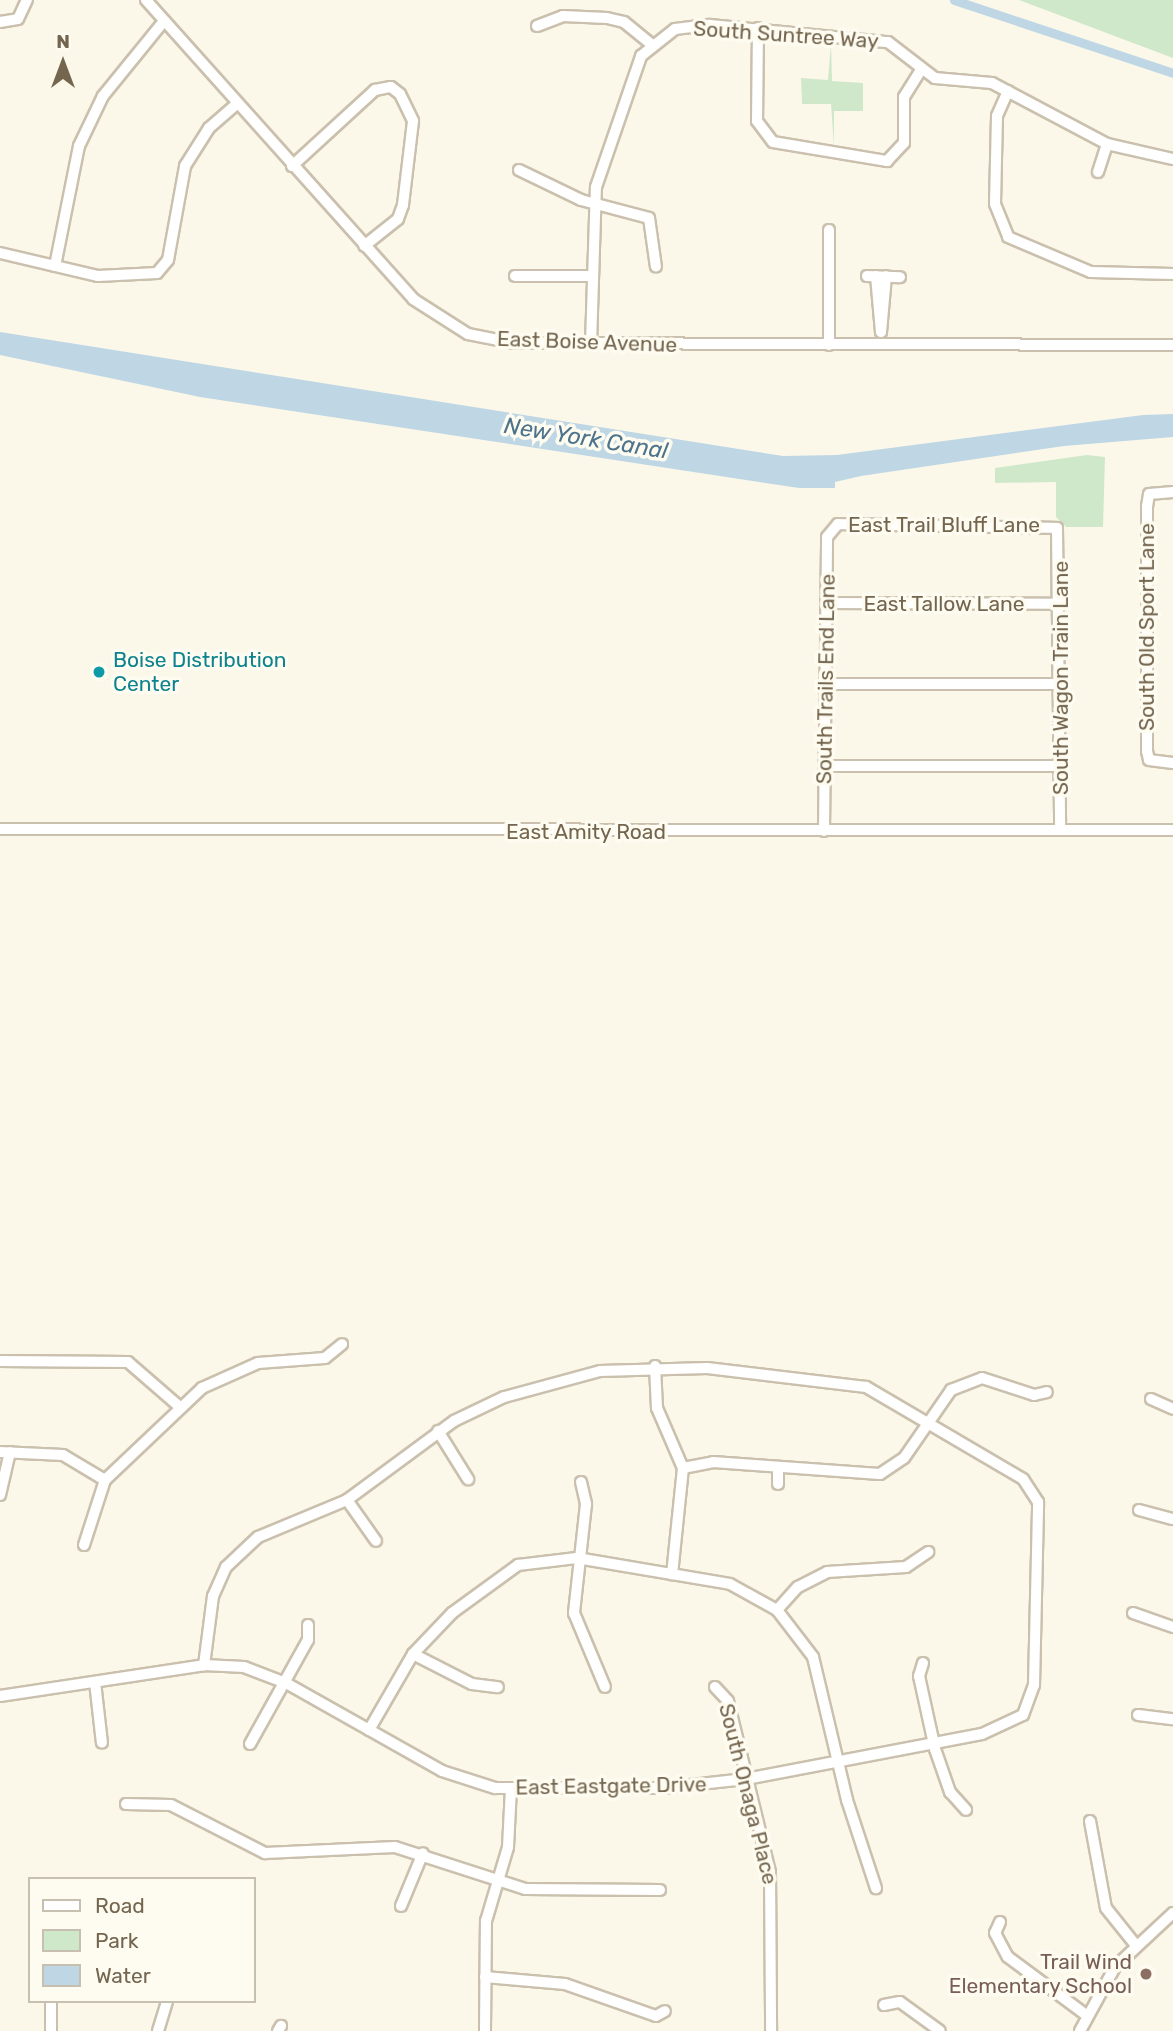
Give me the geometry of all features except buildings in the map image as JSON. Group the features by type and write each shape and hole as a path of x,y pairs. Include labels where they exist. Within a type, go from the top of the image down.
{"street":[{"path":"0,22 18,19 27,0"},
{"name":"East Boise Avenue","path":"146,0 413,299 468,334 514,343 1173,345"},
{"path":"537,26 563,16 607,18 624,22 651,44 623,100 592,203 591,344"},
{"path":"55,265 79,146 103,96 164,20"},
{"name":"South Suntree Way","path":"651,44 687,26 758,28 888,42 921,70 1007,91 1107,144 1173,159"},
{"path":"758,28 762,134 773,142 880,163 895,156 904,143 906,89 921,70"},
{"path":"292,166 375,90 391,87 413,121 406,190 398,219 364,246"},
{"path":"1007,91 997,116 996,204 1009,237 1091,272 1173,274"},
{"path":"0,253 111,277 157,273 168,260 185,166 209,128 237,104"},
{"path":"1098,172 1107,144"},
{"path":"519,170 592,203 649,218 656,267"},
{"path":"829,230 829,345"},
{"path":"515,276 592,276"},
{"path":"881,345 876,276 900,276"},
{"name":"South Old Sport Lane","path":"1173,492 1149,494 1149,760 1173,763"},
{"name":"East Trail Bluff Lane","path":"831,529 1057,528"},
{"name":"South Wagon Train Lane","path":"1057,528 1062,604 1060,830"},
{"name":"South Trails End Lane","path":"824,831 827,603 831,529"},
{"name":"East Tallow Lane","path":"827,603 1062,604"},
{"path":"826,684 1061,684"},
{"path":"825,766 1060,766"},
{"name":"East Amity Road","path":"0,829 1173,830"},
{"path":"84,1545 105,1479 180,1407 238,1368 325,1358 342,1344"},
{"path":"0,1361 128,1362 144,1370 180,1407"},
{"path":"655,1366 662,1423 683,1468 672,1574"},
{"path":"204,1665 214,1596 226,1567 258,1537 347,1500 438,1431 556,1380 655,1366 843,1381 888,1398 927,1422"},
{"path":"683,1468 713,1462 880,1474 904,1458 951,1390 973,1379 991,1379 1034,1395 1047,1392"},
{"path":"1152,1399 1173,1409"},
{"name":"East Eastgate Drive","path":"0,1696 204,1665 244,1667 286,1683 442,1772 511,1788 663,1788 746,1779 1001,1728 1030,1703 1034,1493 1023,1479 927,1422"},
{"path":"438,1431 468,1479"},
{"path":"0,1495 5,1452 63,1455 105,1479"},
{"path":"778,1467 778,1483"},
{"path":"581,1482 586,1504 577,1558 574,1613 605,1686"},
{"path":"347,1500 376,1541"},
{"path":"1139,1510 1173,1519"},
{"path":"778,1610 798,1587 827,1572 906,1567 928,1552"},
{"path":"369,1730 413,1654 452,1613 517,1565 577,1558 730,1584 778,1610 813,1657 838,1759 876,1888"},
{"path":"1133,1613 1173,1627"},
{"path":"250,1744 308,1640 308,1625"},
{"path":"413,1654 472,1684 498,1688"},
{"path":"923,1663 919,1676 933,1741 950,1793 966,1810"},
{"path":"95,1682 102,1742"},
{"name":"South Onaga Place","path":"715,1686 728,1700 773,1896 771,2031"},
{"path":"1138,1715 1173,1719"},
{"path":"485,2031 486,1921 511,1830 511,1788"},
{"path":"126,1804 171,1805 187,1818 265,1853 331,1846 423,1853 525,1889 660,1890"},
{"path":"1090,1821 1106,1908 1134,1943"},
{"path":"401,1906 423,1853"},
{"path":"1080,2031 1086,2015 1134,1943 1173,1913"},
{"path":"1000,1922 995,1933 1014,1964 1086,2015"},
{"path":"485,1977 565,1984 656,2016 665,2011"},
{"path":"884,2005 900,2002 940,2031"},
{"path":"51,2003 51,2031"},
{"path":"158,2031 166,2003"}],"green space":[{"path":"1019,0 1173,0 1173,58"},
{"path":"831,43 832,81 863,83 863,111 834,111 834,146 831,104 802,104 801,78 828,80"},
{"path":"1087,455 1105,457 1103,527 1066,527 1056,517 1056,482 995,483 995,468"}],"water":[{"name":"New York Canal","path":"0,332 783,456 837,455 1143,415 1173,414 1173,437 1064,446 861,476 835,482 835,488 799,488 200,397 0,355"}],"waterway":[{"path":"954,0 1173,73"}],"place":[{"name":"Boise Distribution Center","path":"99,672"},
{"name":"Trail Wind Elementary School","path":"1146,1974"}]}
